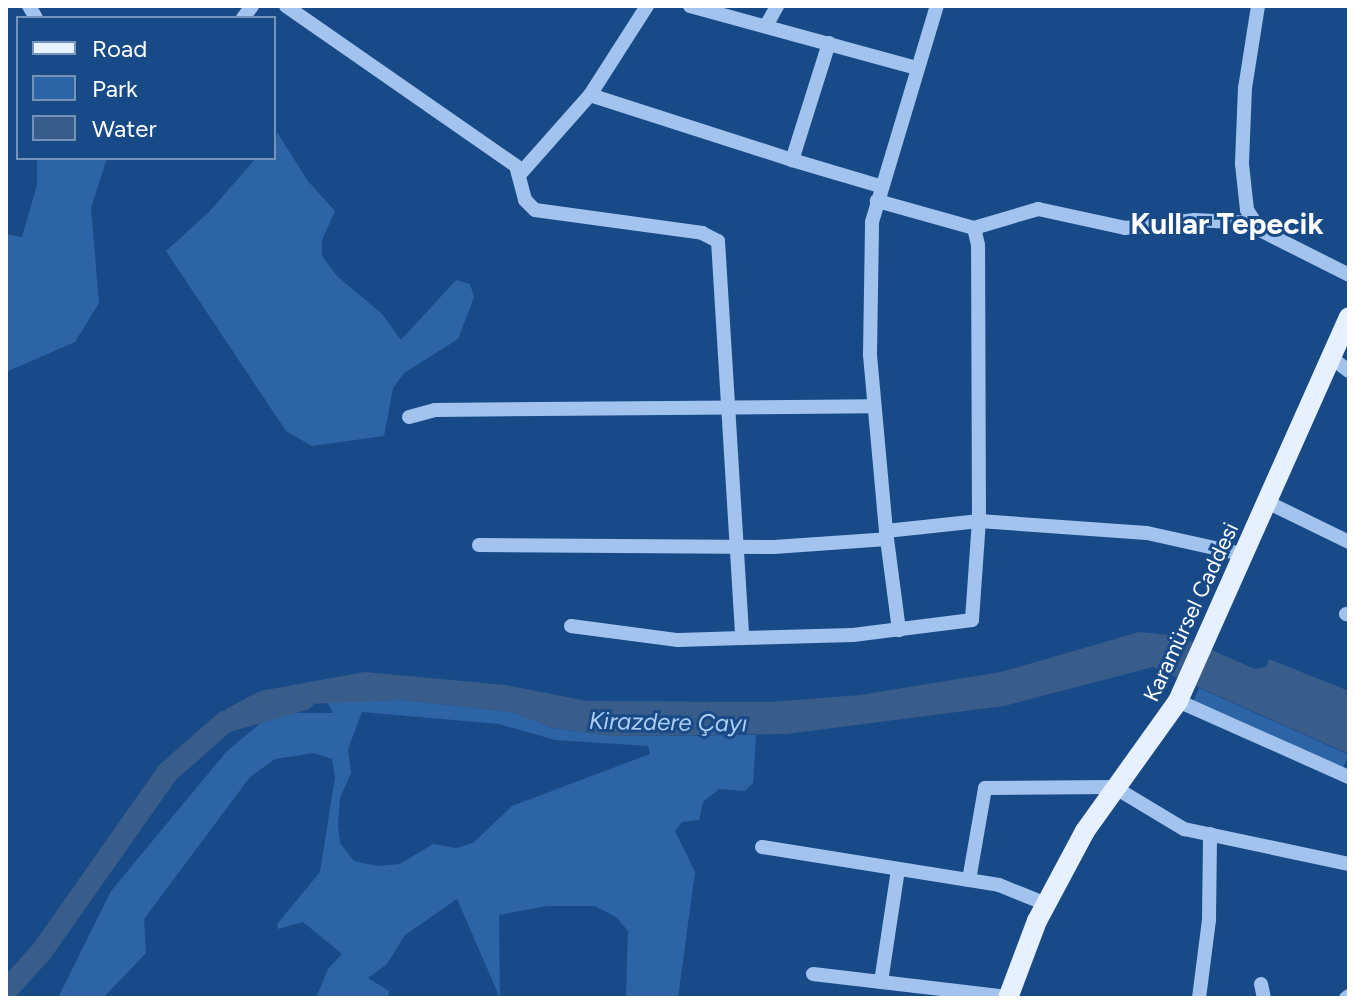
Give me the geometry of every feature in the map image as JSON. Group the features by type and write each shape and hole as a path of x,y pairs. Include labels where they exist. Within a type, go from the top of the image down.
{"main road":[{"name":"Karamürsel Caddesi","path":"1008,998 1046,904 1114,787 1178,701 1214,628 1329,356 1349,317"}],"street":[{"path":"286,6 512,163 520,174 525,200 535,210 715,238 742,638"},
{"path":"520,174 590,95 647,6"},
{"path":"690,6 916,68"},
{"path":"766,26 777,6"},
{"path":"899,630 886,535 869,313 878,194 937,6"},
{"path":"1252,223 1243,188 1243,129 1258,6"},
{"path":"792,160 829,43"},
{"path":"590,95 792,160 974,228 1038,209 1125,228 1195,220 1252,223 1349,275"},
{"path":"571,626 678,640 899,630 972,620 979,521 975,323 979,256 974,228"},
{"path":"1329,356 1349,371"},
{"path":"409,417 435,410 874,406"},
{"path":"1269,503 1349,542"},
{"path":"479,545 735,548 886,535 979,521 1147,533 1246,555"},
{"path":"1178,701 1349,777"},
{"path":"969,880 985,788 1114,787 1176,826 1349,864"},
{"path":"1199,998 1209,920 1210,834"},
{"path":"762,847 999,885 1046,904"},
{"path":"881,982 898,869"},
{"path":"813,974 1008,998"}],"green space":[{"path":"277,132 307,180 335,211 322,240 322,256 337,276 382,314 401,340 456,280 470,284 474,297 458,339 404,373 393,388 384,436 312,446 286,431 166,251 210,211 254,160 276,160"},
{"path":"37,160 106,160 91,208 99,303 75,342 6,372 6,234 22,237 37,185"},
{"path":"1199,688 1349,755 1343,767 1193,701"},
{"path":"402,700 512,712 553,728 611,736 756,735 753,783 745,791 719,789 703,802 699,820 682,822 675,831 695,872 678,998 626,998 628,931 616,917 595,906 547,906 499,915 500,998 457,899 405,935 387,964 368,978 389,991 388,998 316,998 328,969 342,954 303,922 278,929 277,924 320,872 335,777 332,759 314,753 275,759 250,777 144,919 146,953 103,998 58,998 111,891 227,751 261,723 291,713 333,713 327,702","holes":["362,712 499,724 555,740 648,746 650,754 512,806 473,843 456,848 433,844 400,864 377,866 354,861 340,843 338,825 340,798 351,773 348,749"]}],"water":[{"path":"1139,632 1179,636 1255,669 1266,667 1269,659 1349,691 1349,754 1153,667 1004,706 786,734 611,736 553,728 512,712 402,700 258,706 225,722 226,709 260,691 365,672 505,685 587,701 770,702 860,695 1001,672"}],"waterway":[{"name":"Kirazdere Çayı","path":"6,991 42,951 168,772 225,722 304,699"}],"district":[{"name":"Kullar Tepecik","path":"1227,224"}]}
